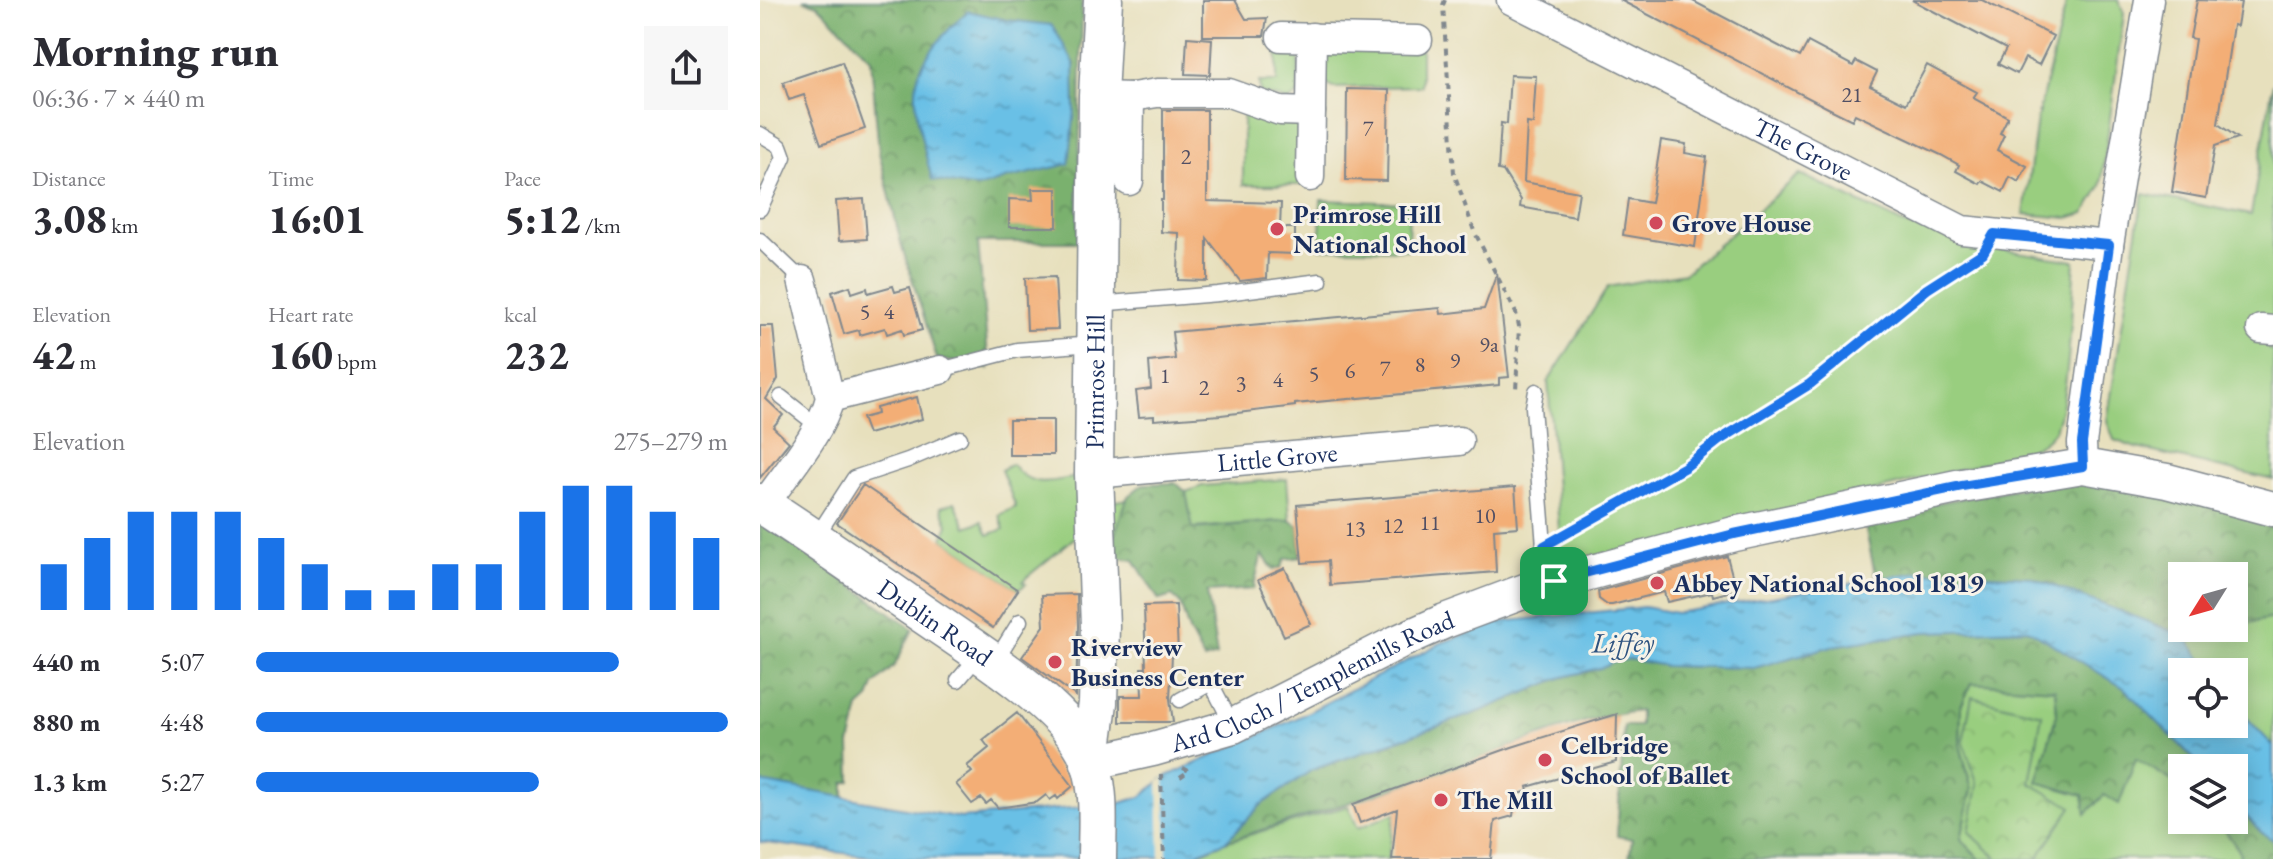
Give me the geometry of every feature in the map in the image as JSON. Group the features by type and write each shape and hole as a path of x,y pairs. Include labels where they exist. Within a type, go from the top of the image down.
{"main road":[{"name":"Primrose Hill","path":"1097,859 1094,779 1100,626 1094,474 1097,304 1114,96 1103,0"},
{"name":"Dublin Road","path":"762,504 814,539 977,666 1057,716 1074,734 1094,779"}],"street":[{"name":"The Grove","path":"1511,0 1940,221 1962,230 2109,245"},
{"path":"2083,466 2082,443 2109,245 2149,0"},
{"path":"1281,37 1418,40"},
{"path":"1310,177 1312,37"},
{"path":"1129,181 1114,96 1229,93 1280,111 1311,112"},
{"path":"762,504 818,426 830,398 802,280"},
{"path":"830,398 940,370"},
{"name":"Little Grove","path":"1094,474 1459,441"},
{"name":"Ard Cloch / Templemills Road","path":"1094,779 1153,749 1233,726 1445,621 1543,585 1734,534 1962,486 2083,466 2167,481 2273,509"}],"lane":[{"path":"760,134 780,146 784,157 760,209"},
{"path":"760,240 802,280"},
{"path":"1097,304 1218,294 1320,281"},
{"path":"940,370 1017,350 1097,344"},
{"path":"1536,391 1533,407 1544,546 1543,585"},
{"path":"781,397 818,426"},
{"path":"814,539 854,478 960,438"},
{"path":"977,666 1020,621"},
{"path":"1180,700 1211,683 1233,726"}],"path":[{"path":"1445,0 1454,173 1474,231 1516,313 1519,326 1515,407 1533,407"},
{"path":"1544,546 1685,467 1718,441 1810,384 1927,289 1983,253 1994,234"},
{"path":"1180,777 1189,771 1182,768"},
{"path":"1162,776 1164,859"}],"green space":[{"path":"803,0 1082,0 1078,242 978,242 989,369 937,359 902,247 879,152 871,59 818,5"},
{"path":"2067,0 2118,0 2124,13 2101,186 2085,213 2068,218 2024,214 2037,119"},
{"path":"1289,49 1299,58 1298,94 1288,101 1260,93 1259,82 1277,82 1277,51"},
{"path":"1336,49 1421,50 1421,86 1333,88 1325,83 1325,68 1329,56"},
{"path":"2273,83 2273,316 2269,350 2273,351 2273,480 2133,447 2114,440 2107,421 2143,194 2251,215"},
{"path":"1243,108 1292,121 1300,128 1303,185 1243,185"},
{"path":"1800,174 1908,226 1973,245 2075,261 2063,400 2053,432 2040,444 2011,456 1562,570 1548,382 1608,287 1685,273"},
{"path":"1321,200 1409,203 1408,250 1320,248"},
{"path":"1012,464 1026,478 1034,481 1050,482 1078,477 1079,534 1027,577 1023,582 1026,584 1018,590 943,539 948,524 941,507 955,502 966,527 982,521 988,535 1004,529 999,515 1016,507 1001,470"},
{"path":"2082,477 2273,520 2273,618 2248,623 2248,562 2168,562 2168,630 2030,577 1919,572 1876,579 1863,516"},
{"path":"1287,479 1290,520 1110,535 1107,502 1186,492 1202,486"},
{"path":"1176,483 1186,492 1193,529 1290,520 1299,526 1301,557 1285,559 1282,567 1274,570 1262,554 1253,589 1207,592 1217,656 1204,660 1189,631 1180,603 1172,596 1159,600 1134,560 1107,556 1128,496 1143,484"},
{"path":"760,520 913,629 895,665 874,685 869,699 859,708 850,744 851,781 844,783 844,798 760,782"},
{"path":"2273,618 2273,746 2248,719 2248,658 2201,658 2189,642 2248,642 2248,623"},
{"path":"2028,629 2124,688 2168,733 2168,738 2173,738 2189,754 2168,754 2168,778 2136,759 2119,804 2104,795 2086,814 2083,795 2037,782 2057,713 2055,689 1972,683 1961,706 1960,745 1972,789 1961,839 1980,859 1629,859 1632,839 1617,836 1624,726 1640,726 1640,711 1587,721 1435,775 1225,842 1262,804 1312,770 1481,711 1560,678 1607,666 1611,662 1629,659 1666,666 1754,668 1831,646 1924,632"},
{"path":"1972,683 2055,689 2057,713 2037,782 2084,795 2086,813 2104,794 2119,803 2136,758 2168,778 2168,834 2228,834 2240,852 2239,859 1980,859 1961,839 1972,789 1960,745 1961,706"},
{"path":"1972,697 2042,714 2030,783 2072,807 2037,859 1998,859 1969,832 1978,785 1963,741"},
{"path":"1348,806 1358,828 1395,813 1388,859 1187,859 1225,842"},
{"path":"2248,818 2273,840 2273,859 2239,859 2240,852 2228,834 2248,834"}],"water":[{"path":"968,11 1007,20 1052,25 1074,63 1075,110 1069,164 978,188 932,180 918,118 917,81 930,53"},
{"name":"Liffey","path":"1919,572 2030,577 2168,630 2168,642 2189,642 2201,658 2168,658 2168,733 2124,688 2028,629 1924,632 1832,646 1754,668 1666,666 1629,659 1560,678 1481,711 1312,770 1262,804 1225,842 1187,857 889,859 760,842 760,782 961,818 1117,804 1141,797 1165,777 1297,718 1441,643 1500,622 1644,607 1676,613"},
{"path":"2248,719 2273,746 2273,840 2248,818 2248,754 2189,754 2173,738 2248,738"}],"pier":[{"path":"1165,777 1167,859 1160,859 1158,782"}],"building":[{"path":"1203,0 1235,0 1246,19 1267,18 1264,36 1203,36"},
{"path":"1620,0 1691,0 1800,57 1808,42 1853,66 1856,61 1877,72 1870,86 1906,104 1927,65 1977,92 1973,98 2008,117 2000,133 2004,135 1997,150 2027,166 2019,182 2010,177 2003,192 1982,181 1980,184 1956,171 1959,165 1941,155 1855,114 1852,120"},
{"path":"1912,0 1982,0 2053,36 2039,65 2025,58 2017,74 1998,64 2006,49"},
{"path":"2197,0 2241,2 2237,26 2233,25 2218,124 2238,138 2215,146 2206,198 2172,192 2195,39 2190,38"},
{"path":"1187,37 1212,39 1210,75 1185,74"},
{"path":"842,62 865,129 821,144 804,95 789,100 783,82"},
{"path":"1510,75 1536,76 1533,124 1527,123 1524,182 1579,192 1575,217 1520,207 1521,200 1503,171 1498,170 1501,123 1507,124"},
{"path":"1347,89 1389,90 1387,181 1346,180"},
{"path":"1163,110 1207,110 1207,201 1281,203 1280,228 1295,228 1295,254 1268,253 1267,278 1240,281 1207,238 1207,281 1178,280 1179,233 1161,232"},
{"path":"1661,140 1686,144 1685,153 1707,157 1695,247 1623,235 1628,199 1651,203"},
{"path":"1032,189 1057,189 1057,227 1009,227 1009,199 1033,200"},
{"path":"864,199 867,239 839,241 836,201"},
{"path":"1497,273 1509,377 1499,378 1499,385 1295,404 1221,415 1154,420 1154,416 1139,417 1136,391 1151,389 1149,362 1175,359 1172,332 1440,308 1441,314 1484,309"},
{"path":"1055,277 1058,329 1027,330 1025,278"},
{"path":"850,286 852,293 867,288 868,293 893,286 895,292 910,288 922,330 904,335 902,329 887,334 885,328 860,335 859,330 844,334 832,292"},
{"path":"760,326 773,326 778,379 766,399 783,415 773,427 789,442 760,478"},
{"path":"917,397 922,419 868,434 862,418 877,414 876,408"},
{"path":"1009,420 1053,420 1053,455 1009,455"},
{"path":"863,485 1018,590 993,628 837,523"},
{"path":"1515,487 1518,527 1494,529 1496,572 1330,585 1328,561 1302,563 1297,505"},
{"name":"Abbey National School 1819","path":"1727,556 1736,590 1667,602 1664,592 1612,605 1599,599 1598,591"},
{"path":"1285,568 1311,624 1284,636 1258,580"},
{"path":"1077,594 1076,696 1022,657 1044,626 1042,595"},
{"path":"1176,605 1178,654 1172,654 1170,699 1173,722 1120,722 1120,696 1142,696 1141,668 1146,668 1144,606"},
{"path":"1017,713 1073,786 1058,799 1056,796 1050,800 1046,795 1037,802 998,808 991,800 986,804 981,798 972,804 956,784 972,772 967,766 989,748 983,740"},
{"name":"The Mill","path":"1617,714 1616,762 1527,787 1528,791 1516,795 1513,816 1495,821 1491,859 1392,859 1397,809 1360,823 1353,804 1512,747"}],"place":[{"name":"Grove House","path":"1656,223"},
{"name":"Primrose Hill National School","path":"1277,229"},
{"name":"Abbey National School 1819","path":"1657,583"},
{"name":"Riverview Business Center","path":"1055,662"},
{"name":"Celbridge School of Ballet","path":"1545,760"},
{"name":"The Mill","path":"1441,800"}],"route":[{"path":"1994,234 2109,245 2082,443 2083,466 1962,486 1734,534 1554,581 1544,546 1685,467 1718,441 1810,384 1927,289 1983,253 1994,234"}]}
